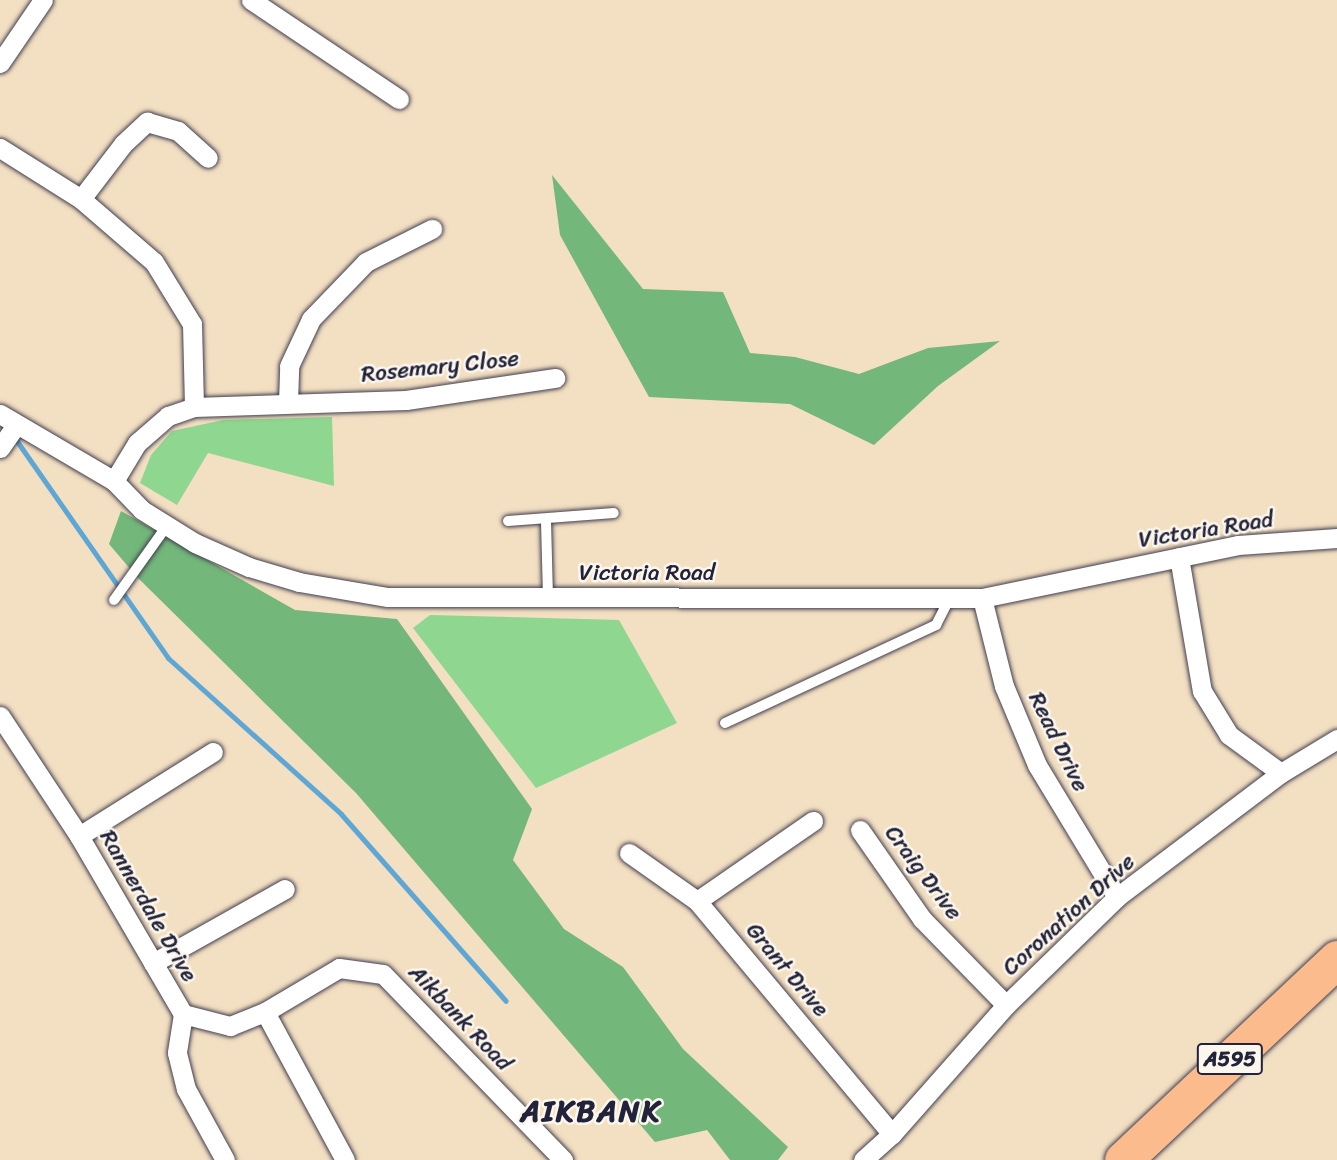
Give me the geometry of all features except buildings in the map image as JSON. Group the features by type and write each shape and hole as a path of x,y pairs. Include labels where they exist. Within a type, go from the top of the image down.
{"highway":[{"name":"A595","path":"1123,1160 1337,959"}],"street":[{"path":"0,63 43,0"},
{"path":"251,0 398,99"},
{"path":"82,199 123,144 146,122 178,131 208,158"},
{"path":"0,148 82,199 154,262 192,324 194,407"},
{"path":"288,402 289,366 311,319 366,262 432,229"},
{"name":"Rosemary Close","path":"114,481 137,443 168,416 194,407 405,400 555,379"},
{"path":"0,448 8,420"},
{"name":"Victoria Road","path":"8,420 114,481 166,527 249,567 347,593 388,597 982,598 1238,545 1337,538"},
{"path":"1180,557 1202,691 1229,734 1281,773"},
{"name":"Read Drive","path":"982,598 1004,686 1037,765 1117,897"},
{"name":"Rannerdale Drive","path":"0,716 79,836 183,1014 230,1026 265,1012"},
{"name":"Coronation Drive","path":"863,1160 892,1134 1006,1005 1117,897 1281,773 1337,739"},
{"path":"79,836 213,752"},
{"path":"697,901 813,821"},
{"name":"Craig Drive","path":"860,830 922,919 1006,1005"},
{"name":"Grant Drive","path":"629,853 697,901 892,1134"},
{"path":"153,963 285,889"},
{"name":"Aikbank Road","path":"265,1012 339,968 383,974 564,1160"},
{"path":"265,1012 345,1160"},
{"path":"183,1014 177,1053 186,1089 225,1160"}],"lane":[{"path":"508,521 546,521 614,513"},
{"path":"546,521 548,597"},
{"path":"114,600 166,527"},
{"path":"725,723 936,625 949,599"}],"green space":[{"path":"552,175 643,289 723,292 750,353 795,357 859,374 928,348 1000,341 938,386 874,445 790,404 649,397 560,235"},
{"path":"332,417 334,486 208,453 177,505 140,483 151,455 172,431 223,420"},
{"path":"121,511 295,610 397,619 532,809 513,860 564,929 623,967 683,1049 788,1147 778,1160 730,1160 707,1130 655,1142 356,793 137,577 109,544"},
{"path":"430,615 619,620 677,723 536,788 413,628"}],"waterway":[{"path":"14,437 168,658 341,814 506,1001"}],"district":[{"name":"AIKBANK","path":"591,1111"}]}
